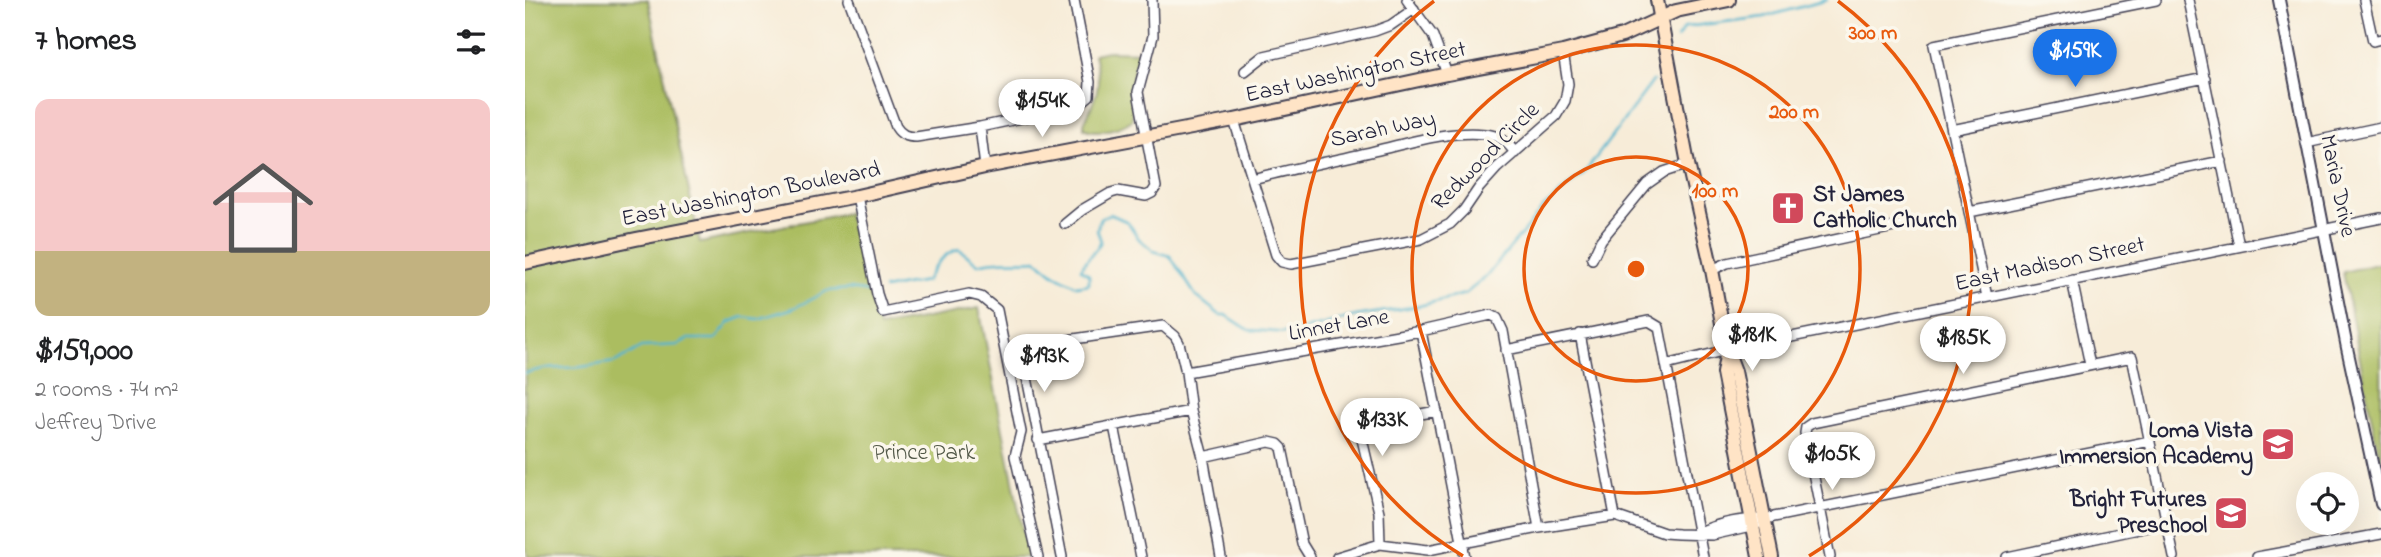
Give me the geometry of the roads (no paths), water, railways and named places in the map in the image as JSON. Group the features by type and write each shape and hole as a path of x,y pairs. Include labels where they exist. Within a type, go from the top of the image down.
{"main road":[{"path":"1657,0 1688,164 1713,270 1727,350 1723,373 1756,522 1759,557"},
{"name":"East Washington Street","path":"985,167 1234,120 1563,52 1622,36 1676,11 1729,0"},
{"name":"East Washington Boulevard","path":"525,263 857,197 985,167"},
{"path":"1756,522 1772,557"}],"street":[{"path":"849,0 896,127 908,137 980,127 1077,106 1086,99 1090,82 1074,0"},
{"path":"1065,224 1082,210 1111,193 1118,191 1146,196 1156,187 1138,87 1153,36 1152,0"},
{"path":"1407,0 1433,36 1447,74"},
{"path":"1987,297 1934,46 2156,0"},
{"path":"2189,0 2239,246"},
{"name":"Maria Drive","path":"2279,0 2381,504"},
{"path":"2364,0 2373,41 2381,39"},
{"path":"1245,71 1264,56 1375,31 1391,25 1414,9"},
{"name":"Redwood Circle","path":"1234,120 1276,255 1282,262 1291,264 1421,239 1450,224 1464,210 1479,188 1547,126 1565,101 1568,84 1563,52"},
{"path":"1952,130 2204,78"},
{"path":"980,127 985,167"},
{"path":"2306,143 2381,127"},
{"name":"Sarah Way","path":"1253,179 1455,134 1498,136 1509,144 1515,153"},
{"path":"1969,212 2221,161"},
{"path":"1593,260 1601,240 1647,184 1664,172 1688,164"},
{"path":"857,197 883,312 969,294 981,298 997,310 1021,432 1015,456 1038,557"},
{"name":"East Madison Street","path":"1727,350 2381,218"},
{"path":"1713,270 1727,263 1908,224"},
{"path":"2072,280 2090,365"},
{"name":"Linnet Lane","path":"1186,372 1421,331 1491,314 1497,318 1503,331 1506,350"},
{"path":"1539,528 1506,350 1649,321 1659,327 1703,557"},
{"path":"1062,557 1022,352 1033,345 1163,326 1179,343 1221,557"},
{"path":"1421,331 1465,557"},
{"path":"1580,334 1615,516"},
{"path":"1666,365 1727,350"},
{"path":"1830,557 1805,433 1806,427 1812,423 2132,357 2174,557"},
{"path":"1038,440 1191,411"},
{"path":"1380,544 1379,512 1363,429 1367,424 1437,411"},
{"path":"1114,426 1141,557"},
{"path":"1338,557 1380,544 1428,550 1615,516 1664,533 1698,533 1710,527 1756,522 2150,441"},
{"path":"1203,457 1269,442 1278,444 1282,448 1302,544 1310,557"},
{"path":"2007,557 2167,523"},
{"path":"2256,557 2381,534"}],"waterway":[{"path":"1677,38 1685,27 1764,17 1827,0"},
{"path":"884,289 926,281 943,257 959,249 978,264 1037,260 1054,274 1077,286 1089,284 1089,275 1081,269 1101,241 1097,230 1100,219 1110,214 1128,222 1139,239 1154,251 1170,256 1196,296 1220,315 1226,315 1249,330 1290,333 1356,316 1419,306 1465,294 1486,277 1543,208 1586,171 1653,81"},
{"path":"525,373 615,362 642,347 677,345 688,339 716,339 730,322 743,317 758,319 794,308 827,291 849,289 870,292"}],"place":[{"name":"St James Catholic Church","path":"1788,208"},
{"name":"Loma Vista Immersion Academy","path":"2278,444"},
{"name":"Bright Futures Preschool","path":"2231,513"}],"park label":[{"name":"Prince Park","path":"924,453"}]}
